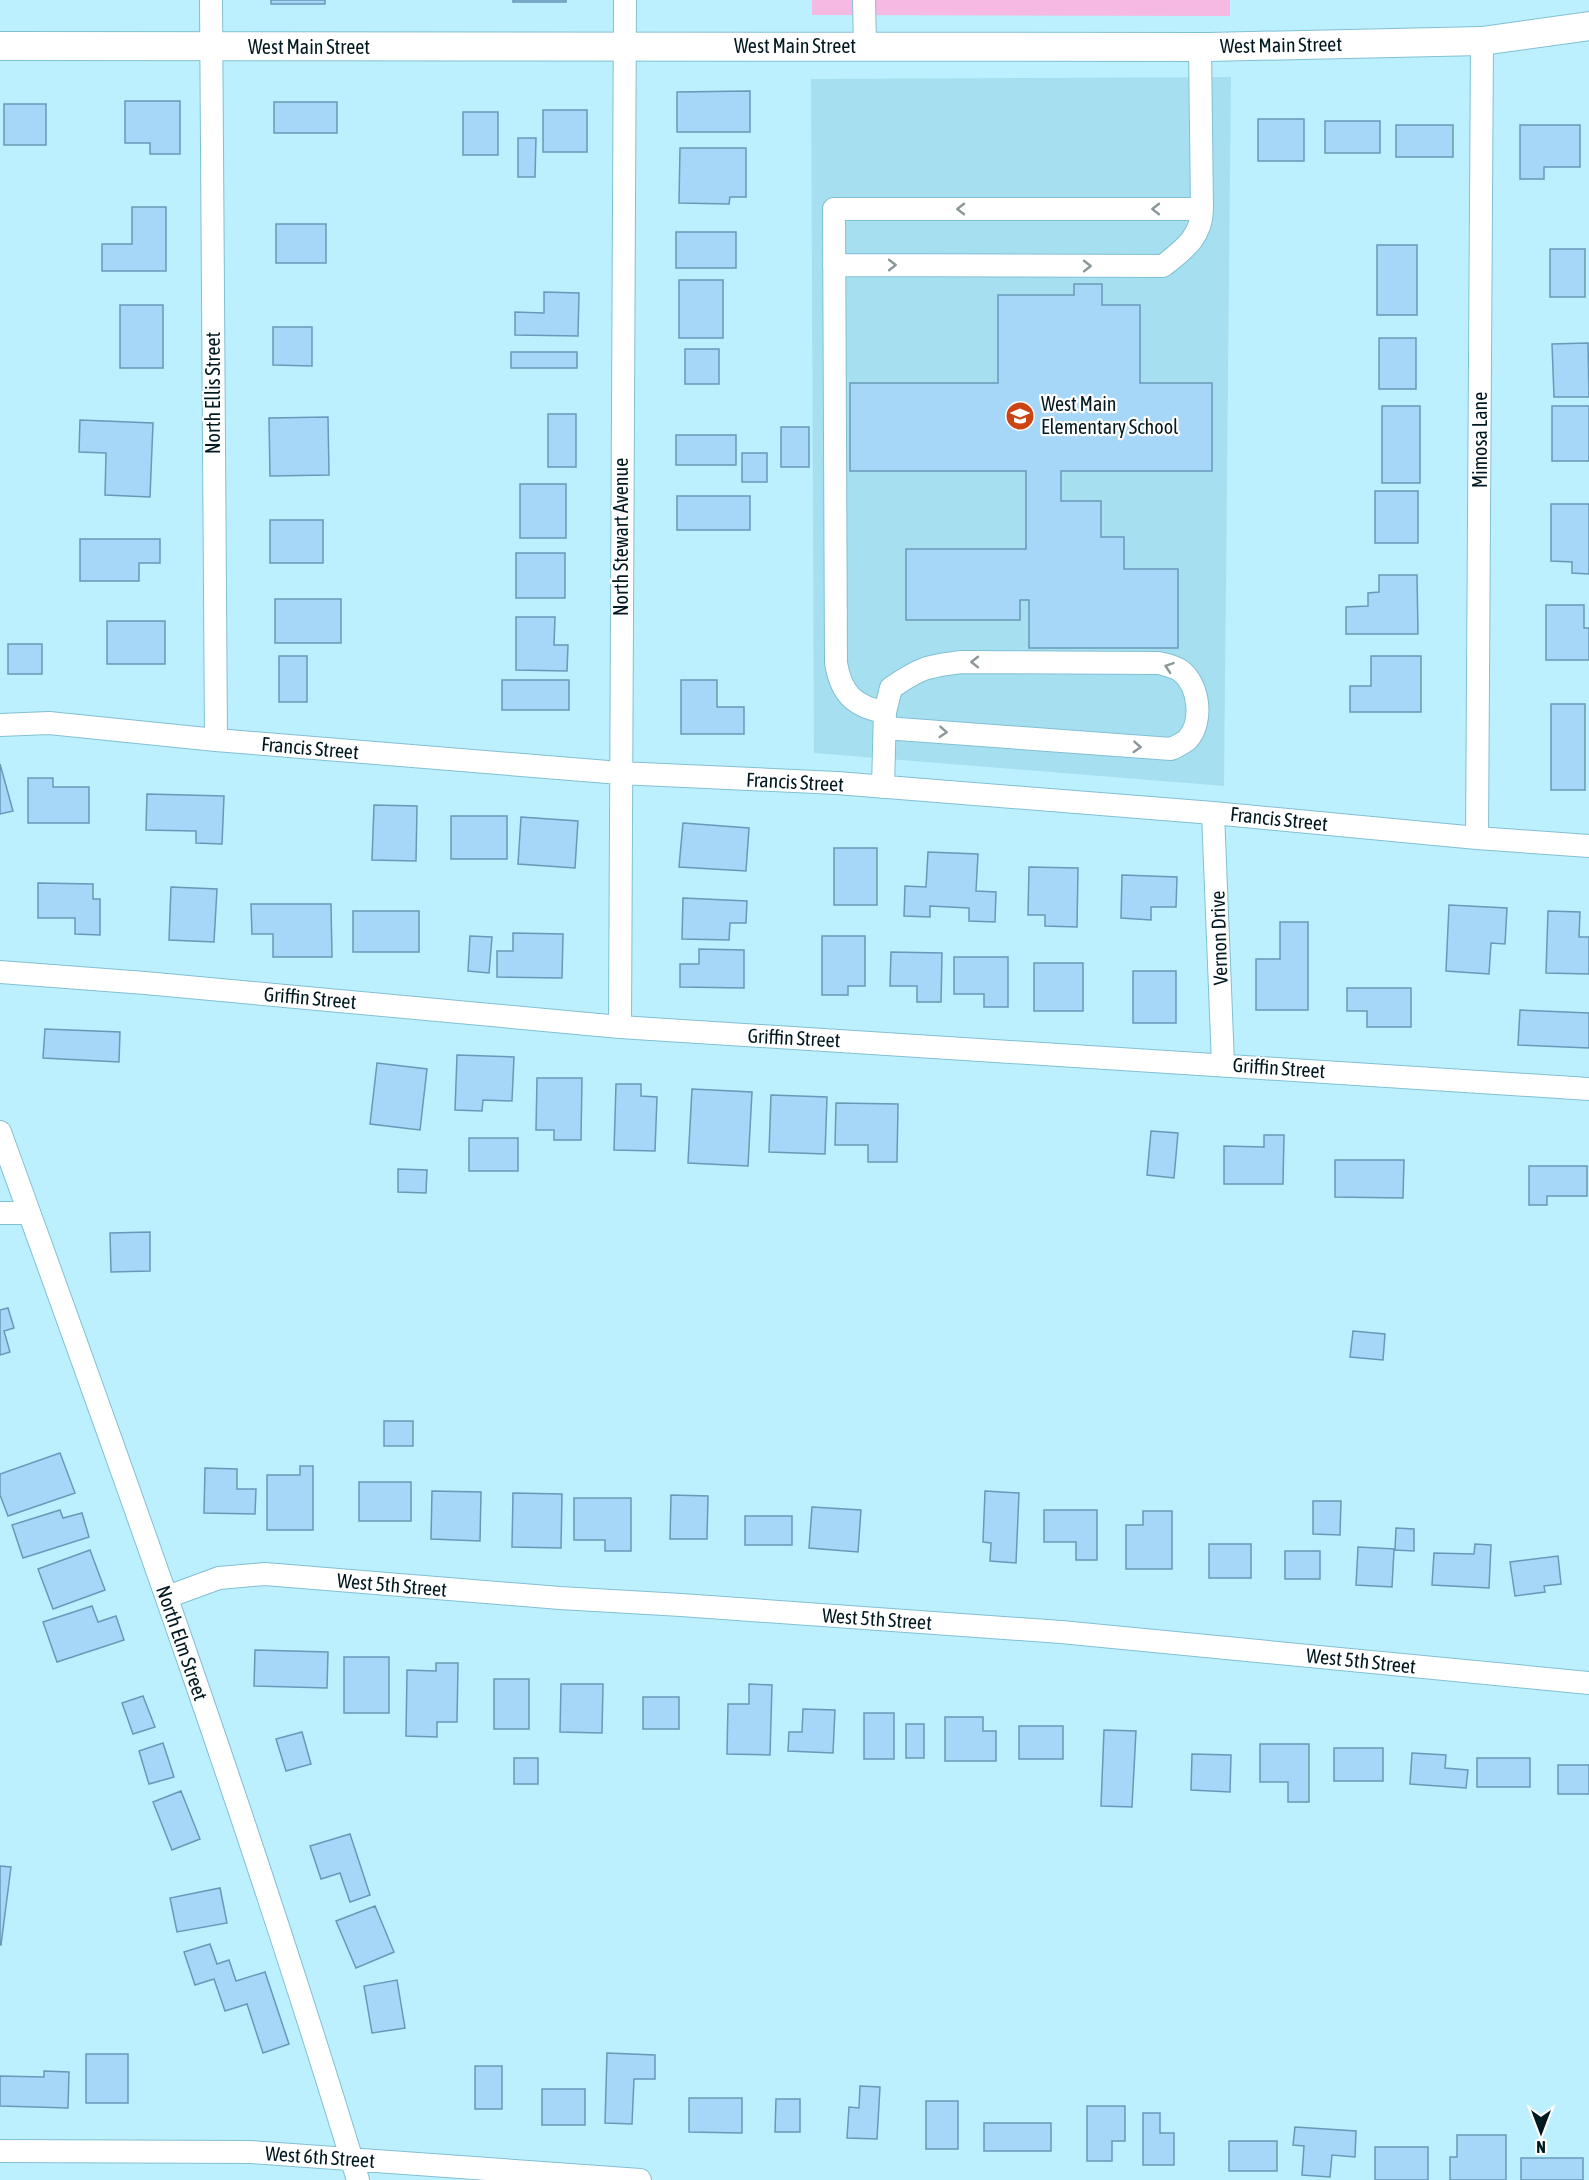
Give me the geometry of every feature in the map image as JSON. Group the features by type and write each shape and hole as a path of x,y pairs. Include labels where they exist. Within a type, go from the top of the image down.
{"main road":[{"name":"West Main Street","path":"0,46 1200,47 1482,41 1589,26"}],"street":[{"name":"North Ellis Street","path":"211,0 216,740"},
{"name":"North Stewart Avenue","path":"620,1028 625,0"},
{"path":"864,0 865,46"},
{"name":"Mimosa Lane","path":"1477,838 1482,41"},
{"path":"834,265 1163,266 1192,242 1202,221 1200,47"},
{"path":"883,787 885,720 891,688 913,673 930,666 962,662 1159,663 1180,670 1189,679 1194,689 1197,712 1193,731 1188,739 1171,748 885,720 856,702 845,691 838,678 836,663 834,209 1202,209"},
{"name":"Francis Street","path":"0,725 49,723 216,740 620,773 883,787 1589,846"},
{"name":"Vernon Drive","path":"1213,813 1223,1064"},
{"name":"Griffin Street","path":"0,972 145,983 620,1028 1223,1064 1589,1089"},
{"name":"North Elm Street","path":"0,1132 167,1597 318,2047 355,2169"},
{"path":"0,1213 29,1214"},
{"name":"West 5th Street","path":"167,1597 219,1578 265,1574 560,1598 1061,1632 1589,1683"},
{"name":"West 6th Street","path":"0,2151 251,2152 355,2169 640,2180"}],"shaded area":[{"path":"812,0 1230,0 1230,16 812,15"},
{"name":"West Main Elementary School","path":"1231,77 1224,786 814,753 811,79"}],"building":[{"path":"271,0 325,0 325,4 271,4"},
{"path":"513,0 566,0 566,2 513,2"},
{"path":"750,91 750,132 677,132 677,92"},
{"path":"125,101 180,101 180,154 150,154 150,143 125,143"},
{"path":"274,102 337,102 337,133 274,133"},
{"path":"4,104 46,104 46,145 4,145"},
{"path":"543,110 587,110 587,152 543,152"},
{"path":"463,112 498,112 498,155 463,155"},
{"path":"1258,119 1304,119 1304,161 1258,161"},
{"path":"1325,121 1380,121 1380,153 1325,153"},
{"path":"1396,125 1453,125 1453,157 1396,157"},
{"path":"1520,125 1580,125 1580,167 1544,167 1544,179 1520,179"},
{"path":"518,138 536,138 535,177 518,177"},
{"path":"680,148 746,148 746,197 730,197 729,204 679,203"},
{"path":"132,207 166,207 166,271 102,271 102,244 132,244"},
{"path":"276,224 326,224 326,263 276,263"},
{"path":"676,232 736,232 736,268 676,268"},
{"path":"1377,245 1417,245 1417,315 1377,315"},
{"path":"1550,249 1585,249 1585,297 1550,297"},
{"path":"679,280 723,280 723,338 679,338"},
{"path":"1074,284 1102,284 1102,305 1140,305 1140,383 1212,383 1212,471 1061,471 1061,501 1101,501 1101,537 1124,537 1124,569 1178,569 1178,648 1029,648 1029,600 1020,600 1020,620 906,620 906,549 1026,549 1026,471 850,471 850,383 998,383 998,295 1074,295"},
{"path":"544,292 579,293 578,336 515,335 515,312 544,313"},
{"path":"120,305 163,305 163,368 120,368"},
{"path":"273,327 312,327 312,366 273,365"},
{"path":"1379,338 1416,338 1416,389 1379,389"},
{"path":"1588,343 1589,397 1554,397 1552,344"},
{"path":"685,349 719,349 719,384 685,384"},
{"path":"511,352 577,352 577,368 511,368"},
{"path":"1382,406 1420,406 1420,483 1382,483"},
{"path":"1552,406 1589,406 1589,461 1552,461"},
{"path":"548,414 576,414 576,467 548,467"},
{"path":"328,417 329,475 270,476 269,418"},
{"path":"80,420 153,423 150,497 105,495 106,453 79,452"},
{"path":"781,427 809,427 809,467 781,467"},
{"path":"676,435 736,435 736,465 676,465"},
{"path":"742,453 767,453 767,482 742,482"},
{"path":"520,484 566,484 566,538 520,538"},
{"path":"1375,491 1418,491 1418,543 1375,543"},
{"path":"677,496 750,496 750,530 677,530"},
{"path":"1551,504 1589,504 1589,574 1572,573 1572,562 1551,561"},
{"path":"270,520 323,520 323,563 270,563"},
{"path":"80,539 160,539 160,563 139,563 139,581 80,581"},
{"path":"516,553 565,553 565,598 516,598"},
{"path":"1379,575 1417,575 1418,634 1346,634 1346,607 1368,606 1368,593 1379,592"},
{"path":"275,599 341,599 341,643 275,643"},
{"path":"1546,605 1584,605 1584,628 1589,628 1589,660 1546,660"},
{"path":"516,617 555,617 554,645 568,645 567,671 516,670"},
{"path":"107,621 165,621 165,664 107,664"},
{"path":"8,644 42,644 42,674 8,674"},
{"path":"279,656 307,656 307,702 279,702"},
{"path":"1371,656 1421,656 1421,712 1350,712 1350,686 1371,686"},
{"path":"502,680 569,680 569,710 502,710"},
{"path":"681,680 717,680 717,707 744,707 744,734 681,734"},
{"path":"1551,704 1585,704 1585,790 1551,790"},
{"path":"0,764 13,811 0,814"},
{"path":"28,778 53,778 53,787 89,787 89,823 28,823"},
{"path":"147,794 224,796 222,844 196,843 196,831 146,830"},
{"path":"374,805 417,806 416,861 372,860"},
{"path":"451,816 507,816 507,859 451,859"},
{"path":"521,817 578,821 575,868 518,864"},
{"path":"683,823 749,828 746,871 679,867"},
{"path":"834,848 877,848 877,905 834,905"},
{"path":"928,852 978,854 976,891 996,892 995,922 969,921 969,908 930,906 930,917 904,916 905,886 926,887"},
{"path":"1029,867 1078,868 1077,927 1045,926 1045,915 1028,915"},
{"path":"1122,875 1177,877 1176,907 1151,907 1151,920 1121,918"},
{"path":"38,883 93,884 93,899 100,899 100,935 75,934 75,918 38,918"},
{"path":"171,887 217,889 214,942 169,940"},
{"path":"683,898 747,901 746,923 730,923 729,940 682,939"},
{"path":"251,904 331,904 332,957 273,957 273,934 252,934"},
{"path":"1449,905 1507,908 1505,944 1491,943 1489,974 1446,971"},
{"path":"353,911 419,911 419,952 353,952"},
{"path":"1548,911 1580,912 1579,937 1589,937 1589,974 1546,973"},
{"path":"1280,922 1308,922 1308,1010 1256,1010 1256,959 1280,959"},
{"path":"513,933 563,934 562,978 497,977 497,951 513,951"},
{"path":"470,936 492,937 489,973 468,971"},
{"path":"822,936 865,936 865,986 848,986 848,995 822,995"},
{"path":"699,949 744,950 744,988 680,987 680,964 699,964"},
{"path":"891,952 942,953 941,1002 917,1002 917,986 890,986"},
{"path":"954,957 1008,957 1008,1007 984,1007 984,994 954,994"},
{"path":"1034,963 1083,963 1083,1011 1034,1011"},
{"path":"1133,971 1176,971 1176,1023 1133,1023"},
{"path":"1347,988 1411,988 1411,1027 1367,1027 1367,1011 1347,1011"},
{"path":"1520,1010 1589,1013 1589,1048 1518,1045"},
{"path":"45,1029 120,1032 119,1062 43,1058"},
{"path":"457,1055 514,1057 512,1101 483,1100 482,1111 455,1110"},
{"path":"377,1063 427,1069 420,1130 370,1124"},
{"path":"537,1078 582,1078 581,1140 554,1140 554,1130 536,1130"},
{"path":"616,1084 641,1084 641,1096 657,1097 655,1151 614,1150"},
{"path":"692,1089 752,1092 748,1166 688,1163"},
{"path":"771,1095 827,1097 825,1154 769,1152"},
{"path":"836,1103 898,1104 897,1162 868,1162 868,1145 835,1145"},
{"path":"1151,1131 1178,1133 1174,1178 1147,1175"},
{"path":"1264,1135 1284,1135 1283,1184 1224,1184 1224,1146 1264,1147"},
{"path":"469,1138 518,1138 518,1171 469,1171"},
{"path":"1335,1160 1404,1160 1403,1198 1335,1197"},
{"path":"1529,1166 1587,1166 1587,1196 1547,1196 1547,1205 1529,1205"},
{"path":"398,1169 427,1170 426,1193 398,1192"},
{"path":"150,1232 150,1271 111,1272 110,1233"},
{"path":"8,1308 14,1328 4,1331 10,1352 0,1355 0,1310"},
{"path":"1353,1331 1385,1334 1383,1360 1350,1357"},
{"path":"384,1421 413,1421 413,1446 384,1446"},
{"path":"60,1453 75,1493 8,1516 0,1495 0,1474"},
{"path":"300,1466 313,1466 313,1530 267,1530 267,1475 300,1475"},
{"path":"205,1468 237,1469 237,1489 256,1489 255,1514 204,1513"},
{"path":"359,1482 411,1482 411,1521 359,1521"},
{"path":"432,1491 481,1492 480,1541 431,1539"},
{"path":"985,1491 1019,1493 1016,1563 990,1561 991,1543 983,1542"},
{"path":"513,1493 562,1494 561,1548 512,1547"},
{"path":"671,1495 708,1496 707,1539 670,1539"},
{"path":"574,1498 631,1498 631,1551 605,1551 605,1540 574,1540"},
{"path":"1313,1501 1341,1501 1340,1535 1313,1534"},
{"path":"812,1507 861,1510 858,1552 809,1548"},
{"path":"60,1510 63,1518 82,1513 89,1537 23,1558 12,1525"},
{"path":"1044,1510 1097,1510 1097,1560 1076,1560 1076,1542 1044,1542"},
{"path":"1143,1511 1172,1511 1172,1569 1126,1569 1126,1525 1143,1525"},
{"path":"745,1516 792,1516 792,1545 745,1545"},
{"path":"1396,1528 1414,1529 1414,1551 1394,1550 1392,1587 1356,1585 1358,1547 1395,1549"},
{"path":"1209,1544 1251,1544 1251,1578 1209,1578"},
{"path":"1475,1544 1491,1545 1489,1588 1432,1585 1434,1553 1474,1554"},
{"path":"90,1550 105,1590 53,1609 38,1569"},
{"path":"1285,1551 1320,1551 1320,1579 1285,1579"},
{"path":"1558,1556 1561,1584 1544,1586 1545,1592 1515,1596 1510,1562"},
{"path":"92,1606 98,1622 116,1616 124,1640 57,1662 43,1622"},
{"path":"255,1650 328,1652 327,1688 254,1686"},
{"path":"344,1657 389,1657 389,1713 344,1713"},
{"path":"436,1663 458,1663 457,1722 437,1722 437,1737 406,1736 407,1670 436,1671"},
{"path":"494,1679 529,1679 529,1729 494,1729"},
{"path":"561,1684 603,1684 602,1733 560,1732"},
{"path":"749,1684 772,1685 770,1755 727,1754 728,1704 749,1704"},
{"path":"143,1696 155,1727 133,1734 122,1703"},
{"path":"643,1697 679,1697 679,1729 643,1729"},
{"path":"803,1709 835,1710 833,1753 788,1751 789,1732 802,1732"},
{"path":"864,1713 894,1713 894,1759 864,1759"},
{"path":"945,1717 983,1717 983,1731 996,1731 996,1761 945,1761"},
{"path":"906,1724 924,1724 924,1758 906,1758"},
{"path":"1019,1726 1063,1726 1063,1759 1019,1759"},
{"path":"1104,1730 1136,1731 1132,1807 1101,1806"},
{"path":"302,1732 311,1764 286,1771 276,1739"},
{"path":"163,1743 174,1777 149,1784 139,1751"},
{"path":"1260,1744 1309,1744 1309,1802 1288,1802 1288,1782 1260,1782"},
{"path":"1334,1748 1383,1748 1383,1781 1334,1781"},
{"path":"1412,1753 1446,1755 1445,1768 1468,1770 1466,1788 1410,1784"},
{"path":"1192,1754 1231,1755 1230,1792 1191,1790"},
{"path":"514,1758 538,1758 538,1784 514,1784"},
{"path":"1477,1758 1530,1758 1530,1787 1477,1787"},
{"path":"1558,1765 1589,1765 1589,1794 1558,1794"},
{"path":"181,1791 200,1839 172,1850 153,1802"},
{"path":"350,1834 370,1895 350,1902 340,1873 321,1879 310,1846"},
{"path":"0,1866 11,1867 1,1945 0,1945"},
{"path":"220,1888 227,1923 177,1932 170,1898"},
{"path":"375,1906 394,1952 356,1968 336,1921"},
{"path":"210,1944 217,1964 229,1960 236,1981 265,1972 289,2044 263,2053 247,2004 225,2011 214,1979 195,1985 184,1952"},
{"path":"397,1980 405,2028 372,2033 364,1986"},
{"path":"607,2053 655,2055 655,2079 634,2079 632,2124 605,2123"},
{"path":"86,2054 128,2054 128,2103 86,2103"},
{"path":"475,2066 502,2066 502,2109 475,2109"},
{"path":"44,2071 69,2072 68,2108 0,2106 0,2076 44,2077"},
{"path":"860,2086 880,2087 877,2139 847,2138 849,2107 859,2108"},
{"path":"542,2089 585,2089 585,2125 542,2125"},
{"path":"689,2098 742,2098 742,2133 689,2132"},
{"path":"776,2099 800,2099 800,2132 775,2132"},
{"path":"926,2101 958,2101 958,2149 926,2149"},
{"path":"1087,2106 1125,2106 1125,2141 1112,2141 1112,2161 1087,2161"},
{"path":"1143,2113 1160,2113 1160,2133 1174,2133 1174,2165 1143,2165"},
{"path":"984,2123 1051,2123 1051,2151 984,2151"},
{"path":"1295,2127 1356,2131 1355,2157 1332,2155 1330,2177 1302,2175 1304,2146 1293,2145"},
{"path":"1457,2135 1506,2135 1506,2180 1450,2180 1450,2157 1457,2157"},
{"path":"1229,2141 1277,2141 1277,2171 1229,2171"},
{"path":"1375,2147 1428,2147 1428,2180 1375,2180"},
{"path":"1521,2158 1583,2158 1583,2180 1521,2180"}],"place":[{"name":"West Main Elementary School","path":"1020,416"}]}
